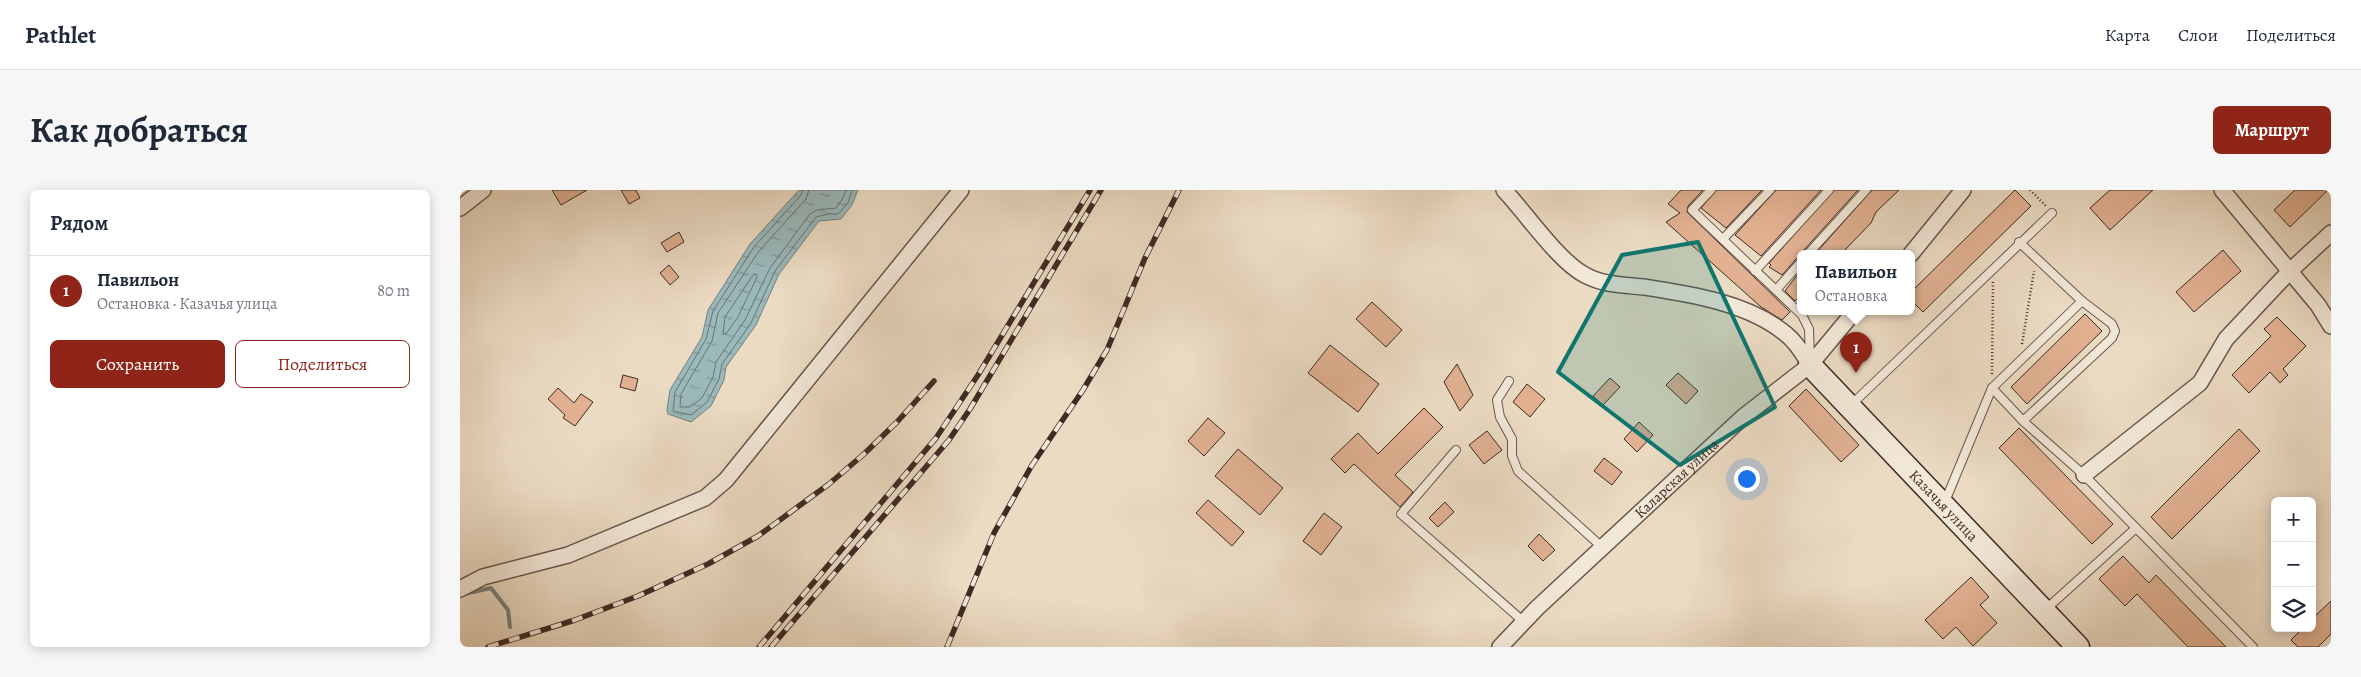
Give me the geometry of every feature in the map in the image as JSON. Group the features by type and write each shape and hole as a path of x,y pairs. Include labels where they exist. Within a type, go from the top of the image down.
{"street":[{"path":"460,208 482,190"},
{"path":"460,589 483,577 568,555 705,498 726,480 961,190"},
{"path":"1504,190 1537,230 1583,275 1602,283 1690,294 1723,303 1773,325 1787,334 1810,365"},
{"path":"1914,250 1963,190"},
{"path":"2222,190 2318,305 2331,326"},
{"path":"2084,475 2200,383 2226,339 2290,271 2331,233"},
{"name":"Каларская улица","path":"1500,647 1602,548 1743,417 1810,365 1852,315"},
{"name":"Казачья улица","path":"1810,365 2078,647"}],"lane":[{"path":"1711,190 1692,210 1797,310"},
{"path":"1723,239 1770,190"},
{"path":"1755,271 1829,190"},
{"path":"1812,250 1866,190"},
{"path":"1850,407 2019,242 2052,213"},
{"path":"2019,242 2036,260 2082,301 2112,324 2115,331 2112,338 2022,421"},
{"path":"1776,290 1797,266"},
{"path":"1944,506 1992,388 2082,301"},
{"path":"1802,315 1809,329 1810,365"},
{"path":"1509,381 1497,400 1500,417 1512,439 1512,456 1518,470 1602,548"},
{"path":"1992,388 2022,421 2084,475 2253,647"},
{"path":"1456,450 1401,514 1524,622"},
{"path":"2044,611 2136,528"}],"path":[{"path":"2030,190 2052,213"},
{"path":"2019,360 2036,260"},
{"path":"1992,388 1993,268"}],"highlighted area":[{"path":"1698,242 1775,407 1680,465 1558,372 1622,255"}],"water":[{"path":"799,190 858,190 852,205 841,219 819,221 779,274 756,325 726,367 724,380 711,406 691,422 668,414 670,390 702,337 708,310 750,244"}],"building":[{"path":"552,190 587,190 561,205"},
{"path":"621,190 636,190 640,198 629,204"},
{"path":"1681,190 1703,190 1688,206 1687,212 1790,312 1782,320 1761,307 1666,222 1680,213 1668,204"},
{"path":"1716,190 1762,190 1726,228 1701,208"},
{"path":"1776,190 1821,190 1761,256 1735,235"},
{"path":"1834,190 1858,190 1804,250 1797,250 1797,258 1782,275 1769,267 1771,265 1769,263"},
{"path":"1872,190 1899,190 1876,212 1871,223 1845,250 1819,250"},
{"path":"2015,190 2031,206 1923,312 1915,304 1915,288"},
{"path":"2110,190 2153,190 2110,230 2090,208"},
{"path":"2295,190 2328,190 2290,227 2274,210"},
{"path":"679,232 684,242 667,252 661,243"},
{"path":"2223,250 2241,271 2194,312 2176,292"},
{"path":"669,265 679,277 670,285 660,273"},
{"path":"1797,275 1797,299 1795,301 1785,291"},
{"path":"1372,302 1402,330 1386,347 1356,319"},
{"path":"2085,314 2102,331 2027,404 2011,387"},
{"path":"2277,317 2306,346 2283,369 2288,375 2280,383 2270,372 2249,393 2232,375 2271,336 2264,329"},
{"path":"1330,345 1379,384 1358,412 1308,373"},
{"path":"1457,364 1473,395 1460,411 1444,382"},
{"path":"1678,373 1698,391 1686,404 1666,385"},
{"path":"623,375 638,379 635,391 620,387"},
{"path":"1610,378 1620,387 1603,405 1593,396"},
{"path":"1527,384 1545,399 1530,417 1513,402"},
{"path":"558,388 574,403 581,394 593,402 575,426 563,418 565,415 548,399"},
{"path":"1806,389 1859,445 1841,462 1789,406"},
{"path":"1424,408 1443,427 1395,475 1413,492 1400,507 1354,464 1345,473 1331,459 1358,433 1378,454"},
{"path":"1208,418 1225,433 1204,456 1188,441"},
{"path":"1639,422 1653,435 1637,452 1624,439"},
{"path":"2019,428 2113,524 2092,544 1999,448"},
{"path":"2239,429 2260,451 2172,539 2151,517"},
{"path":"1487,431 1502,450 1484,464 1469,445"},
{"path":"1238,449 1283,488 1260,515 1215,476"},
{"path":"1604,458 1622,472 1612,485 1594,471"},
{"path":"1208,500 1244,532 1232,546 1196,513"},
{"path":"1445,502 1454,512 1438,527 1429,518"},
{"path":"1324,513 1342,527 1321,555 1303,541"},
{"path":"1539,534 1555,550 1543,561 1528,546"},
{"path":"2123,556 2149,583 2156,575 2226,647 2188,647 2137,594 2125,606 2099,579"},
{"path":"1971,577 1989,597 1980,605 1997,623 1973,646 1956,627 1943,639 1925,620"},
{"path":"2331,601 2331,634 2318,647 2298,647 2291,640 2299,632 2316,632 2316,615"}],"waterway":[{"path":"464,594 491,588 508,610 510,627"}],"railway":[{"path":"759,647 936,438 978,375 1090,190"},
{"path":"771,647 949,440 970,409 1101,190"},
{"path":"947,647 994,533 1032,465 1083,390 1107,350 1145,258 1179,190"},
{"path":"488,647 575,620 638,596 708,564 758,536 829,484 864,454 897,422 934,381"}],"place":[{"name":"Павильон","path":"1856,373"}]}
